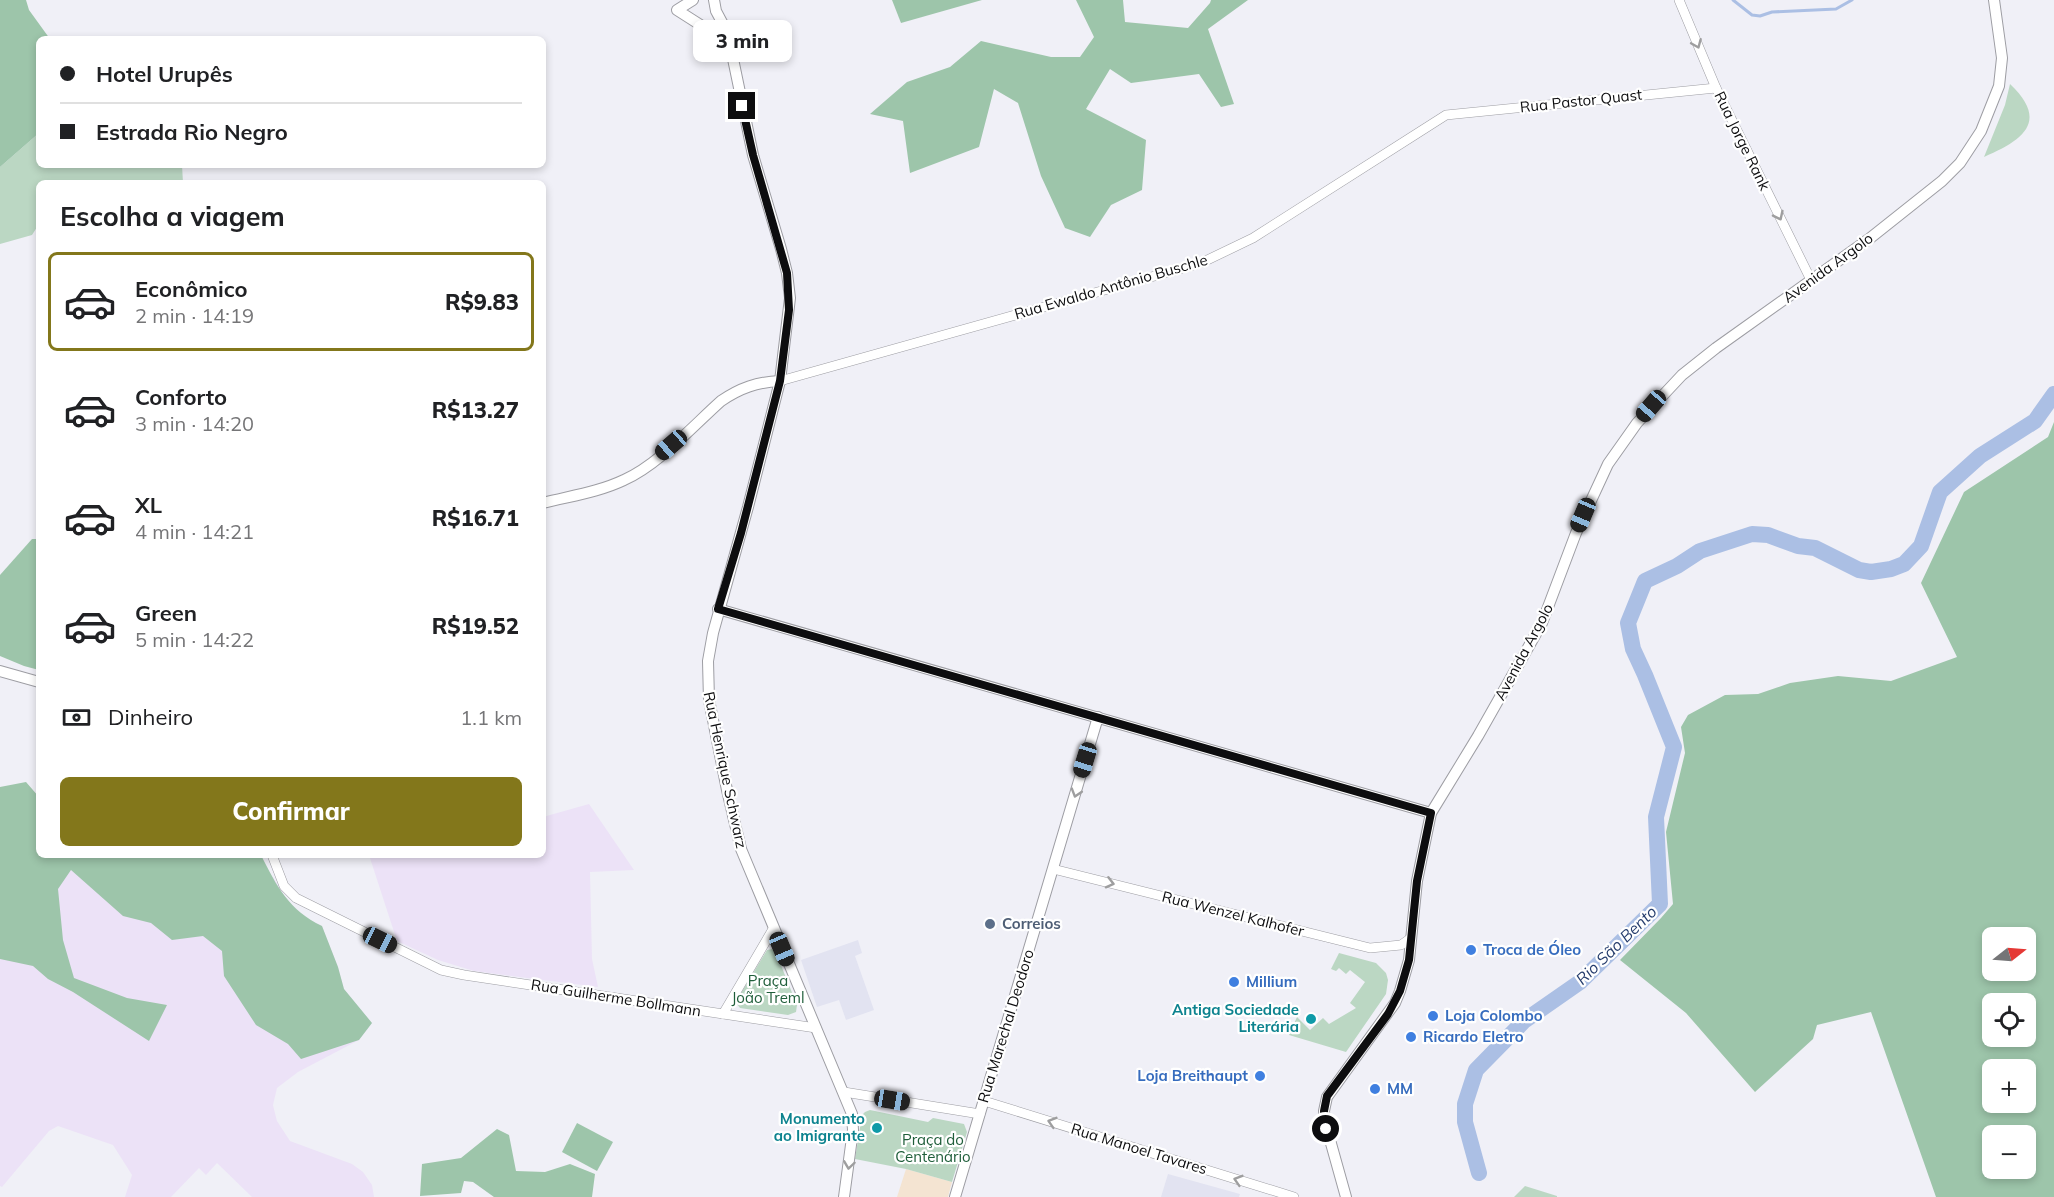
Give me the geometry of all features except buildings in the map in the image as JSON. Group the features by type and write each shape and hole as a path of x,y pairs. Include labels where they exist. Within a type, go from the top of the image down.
{"main road":[{"path":"693,0 677,10 713,33 732,54"},
{"name":"Avenida Argolo","path":"1346,1197 1324,1122 1325,1103 1333,1086 1395,1003 1409,960 1417,881 1431,813 1542,623 1589,501 1620,444 1651,406 1682,375 1716,348 1869,239 1942,181 1960,163 1982,131 1999,86 2002,58 1994,0"},
{"name":"Rua Henrique Schwarz","path":"719,6 732,54 753,155 781,249 789,285 789,310 780,381 743,524 718,609 709,654 709,700 737,838 773,929 844,1092 853,1120 844,1197"},
{"path":"546,502 611,486 635,475 733,393 756,383 780,381"},
{"path":"718,609 1431,813"},
{"path":"0,671 36,680"},
{"name":"Rua Marechal Deodoro","path":"955,1197 1098,717"}],"street":[{"name":"Rua Jorge Rank","path":"1679,0 1716,88 1811,280"},
{"name":"Rua Pastor Quast","path":"1446,115 1716,88"},
{"name":"Rua Ewaldo Antônio Buschle","path":"780,381 1201,263 1253,238 1446,115"},
{"name":"Rua Guilherme Bollmann","path":"273,858 284,886 296,898 441,969 464,975 816,1028"},
{"name":"Rua Wenzel Kalhofer","path":"1053,868 1370,948 1401,945 1411,938"},
{"path":"723,1014 773,929"},
{"path":"844,1092 980,1114"},
{"name":"Rua Manoel Tavares","path":"984,1101 1294,1197"}],"shaded area":[{"path":"589,804 634,870 590,872 592,959 598,987 474,971 438,960 397,941 370,858 546,858 546,816"},
{"path":"41,858 82,858 273,877 287,900 306,918 322,926 344,989 372,1023 359,1040 298,1072 277,1088 273,1105 277,1121 290,1141 352,1164 363,1172 372,1185 374,1197 252,1197 217,1163 206,1175 199,1168 171,1197 125,1197 132,1175 113,1145 58,1126 49,1131 2,1187 0,1186 0,869"},
{"path":"858,940 862,953 855,956 874,1010 846,1020 839,1000 817,1007 801,960"},
{"path":"906,1169 952,1182 948,1197 897,1197"},
{"path":"1168,1174 1240,1194 1239,1197 1161,1197"}],"green space":[{"path":"0,0 26,0 29,10 48,36 36,36 36,136 0,167"},
{"path":"892,0 982,0 901,23"},
{"path":"1076,0 1123,0 1125,22 1188,28 1211,0 1248,0 1208,29 1234,104 1221,107 1199,74 1131,83 1110,69 1086,109 1146,140 1142,190 1111,205 1090,237 1065,228 1041,176 1018,103 994,89 979,147 910,173 903,121 870,114 907,82 950,67 981,41 1051,57 1080,57 1094,37"},
{"path":"2010,84 2022,97 2028,109 2027,128 2010,144 1984,157 2005,105"},
{"path":"36,136 36,168 182,168 183,180 36,180 36,229 32,235 0,244 0,167"},
{"path":"2054,422 2054,1197 1936,1197 1871,1012 1817,1025 1813,1039 1755,1092 1686,1013 1620,960 1673,904 1666,832 1685,753 1681,727 1688,715 1725,695 1758,694 1790,683 1838,676 1891,681 1957,657 1921,583 1964,492 2048,437"},
{"path":"32,539 36,539 36,669 0,656 0,575"},
{"path":"26,782 36,794 36,858 263,858 292,905 322,926 344,989 372,1023 359,1040 301,1059 288,1044 256,1025 224,976 222,951 203,936 172,940 151,923 123,916 71,870 58,889 63,940 74,978 127,998 167,1005 149,1041 73,992 48,979 33,966 0,959 0,787"},
{"name":"Praça João Treml","path":"772,949 776,953 797,1005 796,1012 788,1015 740,1008 737,1004 738,998 767,950"},
{"path":"1339,953 1376,963 1386,973 1388,980 1386,994 1346,1052 1289,1035 1297,1017 1310,1030 1323,1018 1329,1024 1356,1008 1350,1003 1365,982 1350,970 1346,974 1339,968 1336,971 1331,969"},
{"name":"Praça do Centenário","path":"870,1110 928,1122 933,1118 964,1124 967,1132 952,1182 906,1169 855,1159 862,1115"},
{"path":"577,1123 613,1142 597,1171 562,1152"},
{"path":"497,1129 509,1135 516,1171 545,1172 570,1164 595,1174 592,1197 494,1197 473,1182 464,1181 461,1193 420,1196 422,1164 461,1158"},
{"path":"1525,1186 1557,1196 1557,1197 1514,1197"}],"waterway":[{"path":"1733,0 1752,15 1760,16 1772,12 1836,9 1852,0"},
{"name":"Rio São Bento","path":"1479,1173 1465,1122 1465,1104 1476,1070 1524,1021 1580,982 1660,904 1656,817 1674,747 1633,649 1628,623 1645,581 1677,566 1700,551 1752,534 1768,535 1798,546 1815,548 1859,570 1871,572 1904,564 1921,546 1940,492 1980,456 2035,421 2054,394"}],"place":[{"name":"Correios","path":"990,924"},
{"name":"Troca de Óleo","path":"1471,950"},
{"name":"Millium","path":"1234,982"},
{"name":"Loja Colombo","path":"1433,1016"},
{"name":"Antiga Sociedade Literária","path":"1311,1019"},
{"name":"Ricardo Eletro","path":"1411,1037"},
{"name":"Loja Breithaupt","path":"1260,1076"},
{"name":"MM","path":"1375,1089"},
{"name":"Monumento ao Imigrante","path":"877,1128"}],"route":[{"path":"742,106 753,155 787,273 790,298 780,381 741,533 718,609 1431,813 1417,881 1409,960 1400,991 1388,1014 1327,1096 1324,1111 1326,1129"}]}
